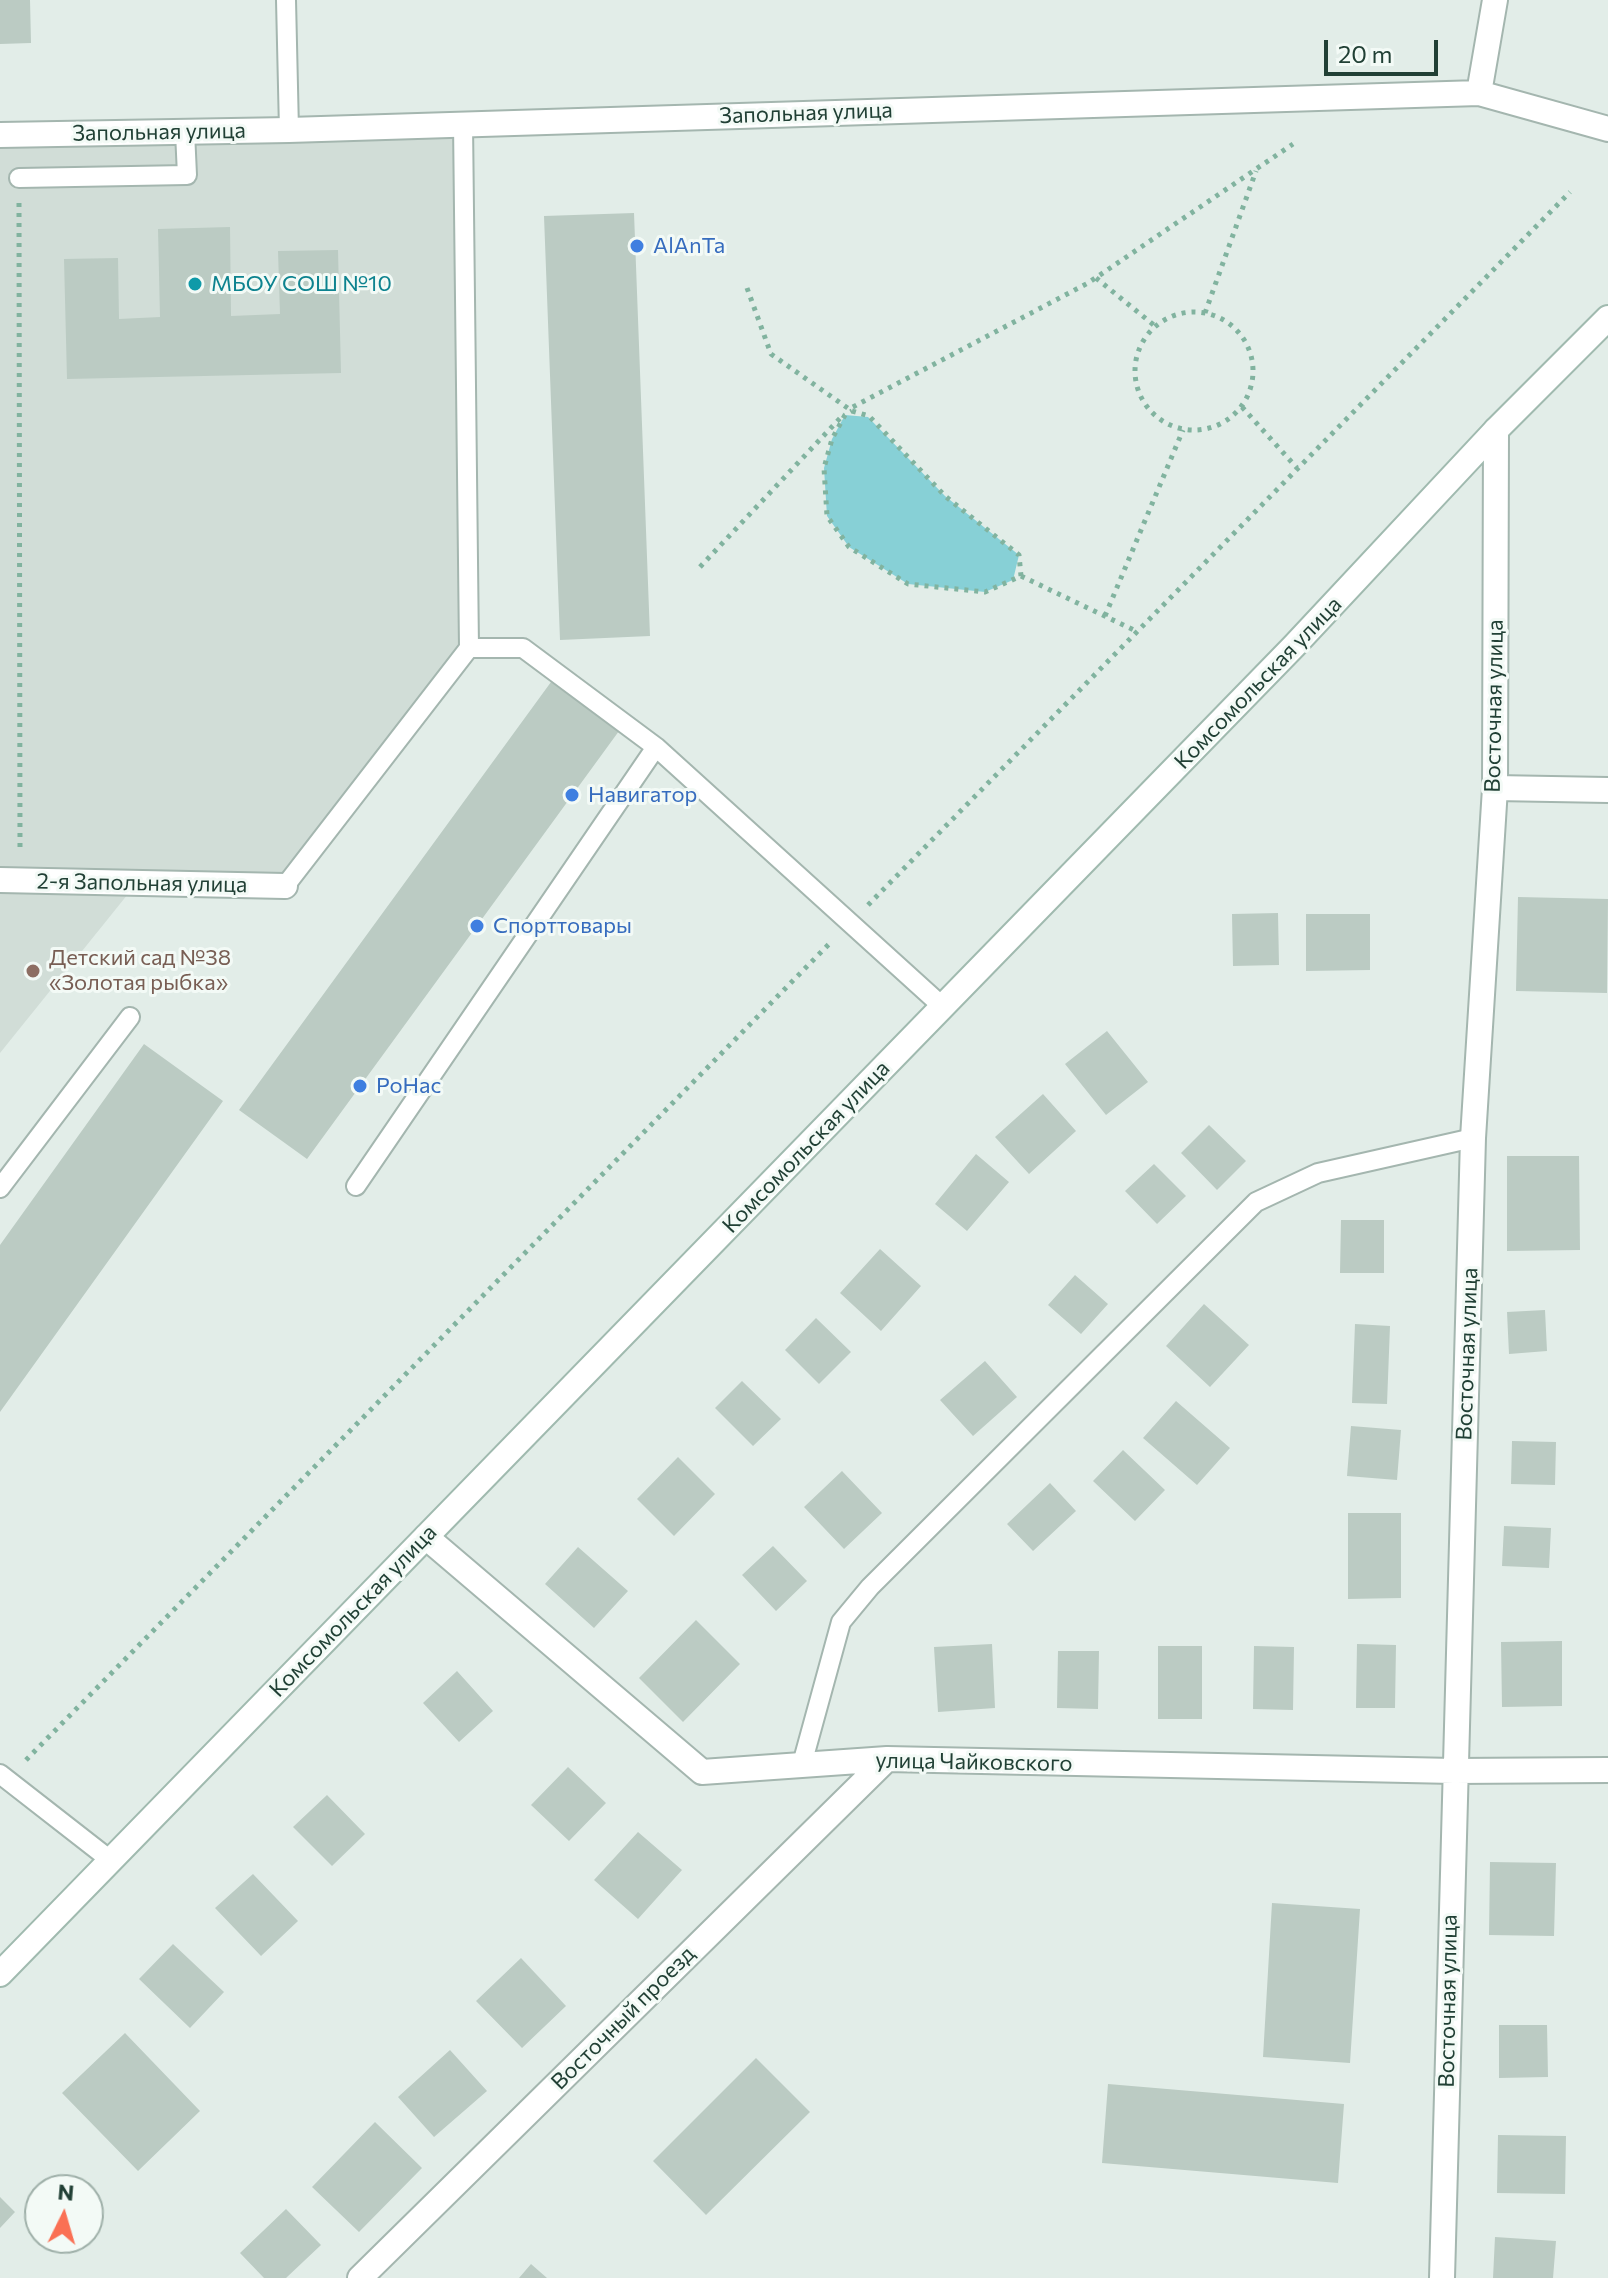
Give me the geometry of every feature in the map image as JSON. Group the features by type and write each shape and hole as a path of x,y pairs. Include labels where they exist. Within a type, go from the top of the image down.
{"street":[{"path":"1479,93 1495,0"},
{"name":"Запольная улица","path":"0,135 289,130 1479,93 1608,129"},
{"name":"Комсомольская улица","path":"0,1974 1294,646 1496,430 1608,318"},
{"name":"Восточная улица","path":"1442,2278 1473,1138 1495,788 1496,430"},
{"path":"1495,788 1608,790"},
{"name":"2-я Запольная улица","path":"9,880 285,886"},
{"name":"улица Чайковского","path":"426,1537 702,1772 887,1759 1454,1771 1608,1770"},
{"name":"Восточный проезд","path":"360,2278 887,1759"}],"lane":[{"path":"286,0 289,130"},
{"path":"285,886 469,648 463,123"},
{"path":"19,178 187,175 185,132"},
{"path":"469,648 523,648 656,747 943,1007"},
{"path":"356,1186 656,747"},
{"path":"0,1188 130,1017"},
{"path":"802,1764 841,1622 860,1598 1256,1202 1318,1173 1473,1138"},
{"path":"3,1777 109,1859"}],"path":[{"path":"700,567 849,409 1096,278 1293,144"},
{"path":"1205,313 1257,169"},
{"path":"9,880 20,837 19,178"},
{"path":"3,1777 1570,192"},
{"path":"1096,278 1155,326"},
{"path":"747,288 771,354 849,409"},
{"path":"1195,311 1205,313 1235,327 1248,344 1254,366 1252,387 1242,407 1226,422 1205,430 1183,430 1162,422 1146,406 1137,387 1135,364 1141,344 1155,326 1173,315 1195,311"},
{"path":"1242,407 1297,468"},
{"path":"1021,576 1019,555 945,496 869,416 852,411 845,415 832,439 824,468 827,516 849,547 908,584 985,592 1021,576 1136,631"},
{"path":"1105,616 1183,430"}],"shaded area":[{"path":"457,130 465,645 283,880 0,876 0,135"},
{"name":"Детский сад №38 «Золотая рыбка»","path":"0,888 132,889 0,1053"}],"water":[{"path":"845,415 868,417 945,496 1019,555 1013,580 985,592 908,584 849,547 827,516 824,468 832,439"}],"building":[{"path":"0,0 30,0 31,43 0,44"},
{"path":"634,213 650,636 560,640 544,216"},
{"name":"МБОУ СОШ №10","path":"230,227 231,316 280,314 278,251 338,250 341,373 67,379 64,259 118,258 119,319 160,317 158,229"},
{"path":"551,682 619,731 307,1159 239,1110"},
{"path":"1518,897 1608,899 1607,993 1516,991"},
{"path":"1278,913 1279,965 1233,966 1232,914"},
{"path":"1306,914 1370,914 1370,970 1306,971"},
{"path":"1107,1031 1148,1082 1106,1115 1065,1064"},
{"path":"144,1044 223,1101 0,1412 0,1245"},
{"path":"1043,1094 1076,1131 1029,1174 995,1137"},
{"path":"1209,1125 1246,1161 1217,1190 1181,1153"},
{"path":"976,1154 1009,1182 967,1231 935,1204"},
{"path":"1507,1156 1579,1156 1580,1250 1507,1251"},
{"path":"1154,1164 1186,1196 1157,1224 1125,1191"},
{"path":"1341,1220 1384,1220 1384,1273 1340,1273"},
{"path":"880,1249 921,1286 881,1331 840,1293"},
{"path":"1075,1275 1108,1304 1081,1334 1048,1305"},
{"path":"1204,1304 1249,1345 1210,1387 1166,1346"},
{"path":"1545,1310 1547,1351 1509,1354 1507,1312"},
{"path":"816,1318 851,1352 819,1384 785,1350"},
{"path":"1355,1324 1390,1326 1387,1404 1352,1403"},
{"path":"985,1361 1017,1397 973,1436 940,1400"},
{"path":"742,1381 781,1419 753,1446 715,1408"},
{"path":"1176,1401 1230,1448 1197,1485 1143,1438"},
{"path":"1351,1426 1401,1430 1397,1480 1347,1476"},
{"path":"1512,1441 1556,1442 1555,1485 1511,1484"},
{"path":"1123,1450 1165,1490 1135,1521 1093,1481"},
{"path":"678,1457 715,1494 674,1536 637,1499"},
{"path":"842,1471 882,1513 844,1549 804,1507"},
{"path":"1050,1483 1076,1511 1033,1551 1007,1524"},
{"path":"1348,1513 1401,1513 1401,1598 1348,1599"},
{"path":"1504,1526 1551,1528 1549,1568 1502,1566"},
{"path":"773,1546 807,1581 776,1611 742,1575"},
{"path":"578,1547 628,1591 594,1628 545,1584"},
{"path":"696,1620 740,1664 683,1722 639,1678"},
{"path":"1562,1641 1562,1706 1502,1707 1501,1642"},
{"path":"992,1644 995,1708 938,1712 934,1647"},
{"path":"1357,1644 1396,1645 1395,1708 1356,1708"},
{"path":"1158,1646 1202,1646 1202,1719 1158,1719"},
{"path":"1254,1646 1294,1647 1293,1710 1253,1709"},
{"path":"1058,1651 1099,1651 1098,1709 1057,1708"},
{"path":"457,1671 493,1711 459,1742 423,1703"},
{"path":"568,1767 606,1803 569,1841 531,1805"},
{"path":"327,1795 365,1834 332,1866 293,1827"},
{"path":"638,1832 682,1870 638,1919 594,1880"},
{"path":"1490,1862 1556,1863 1554,1936 1489,1935"},
{"path":"253,1874 298,1921 261,1956 215,1908"},
{"path":"1272,1903 1360,1909 1350,2063 1263,2057"},
{"path":"173,1944 224,1992 190,2028 139,1979"},
{"path":"521,1958 566,2006 522,2048 476,2001"},
{"path":"1499,2025 1547,2025 1548,2077 1499,2078"},
{"path":"125,2033 200,2111 138,2171 62,2093"},
{"path":"450,2050 487,2091 434,2137 398,2097"},
{"path":"756,2058 810,2112 706,2215 653,2161"},
{"path":"1108,2084 1344,2104 1338,2183 1102,2163"},
{"path":"375,2122 422,2168 359,2232 312,2187"},
{"path":"1498,2135 1566,2136 1565,2194 1497,2193"},
{"path":"0,2197 15,2212 0,2228"},
{"path":"286,2209 321,2245 286,2278 264,2278 240,2253"},
{"path":"1495,2237 1556,2241 1553,2278 1493,2278"},
{"path":"531,2264 547,2278 519,2278"}],"place":[{"name":"AlAnTa","path":"637,246"},
{"name":"МБОУ СОШ №10","path":"195,284"},
{"name":"Навигатор","path":"572,795"},
{"name":"Спорттовары","path":"477,926"},
{"name":"Детский сад №38 «Золотая рыбка»","path":"33,971"},
{"name":"РоНас","path":"360,1086"}]}
